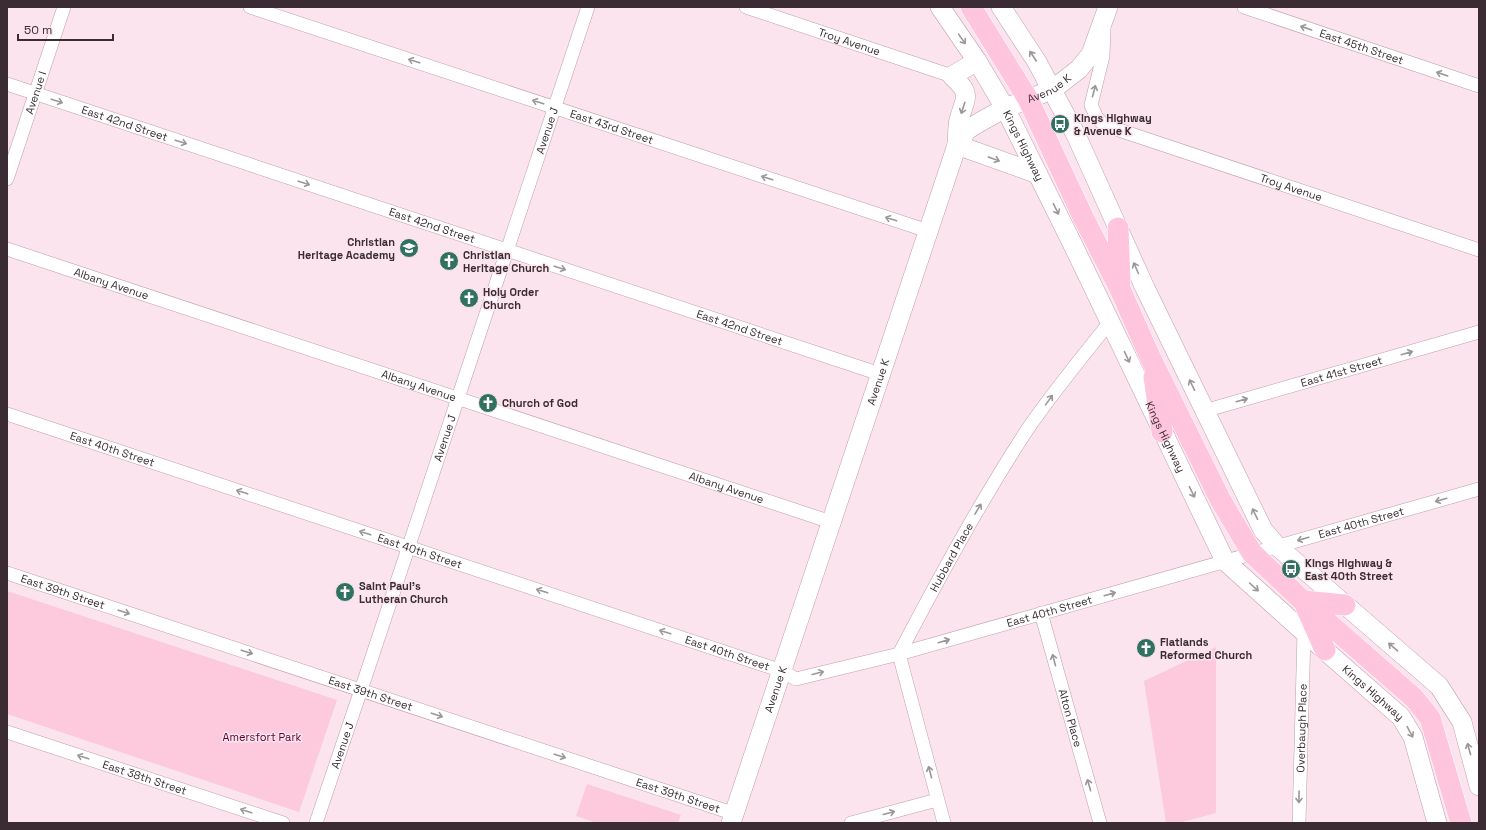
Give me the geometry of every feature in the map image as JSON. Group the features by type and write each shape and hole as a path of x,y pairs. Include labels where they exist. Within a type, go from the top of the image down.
{"main road":[{"name":"Kings Highway","path":"970,7 1028,99 1083,217 1120,289 1150,357 1221,501 1252,553 1303,601 1414,698 1430,718 1461,823"},
{"path":"1118,228 1120,289"},
{"path":"1150,357 1162,432"},
{"path":"1325,650 1303,601 1344,605"}],"street":[{"name":"Avenue I","path":"7,179 64,7"},
{"name":"East 43rd Street","path":"250,7 928,231"},
{"name":"Avenue J","path":"316,823 588,7"},
{"name":"Troy Avenue","path":"746,7 952,76"},
{"name":"Kings Highway","path":"940,7 977,61 1005,108 1225,561 1401,717 1413,737 1436,823"},
{"path":"1000,7 1037,62 1076,135 1145,288 1263,530 1277,546 1439,686 1462,722 1479,786"},
{"name":"East 45th Street","path":"1244,7 1479,86"},
{"name":"Troy Avenue","path":"1107,12 1103,56 1090,105 1097,118 1104,125 1479,250"},
{"name":"Avenue K","path":"733,818 957,145 967,130 1005,108 1052,90 1079,69 1091,54 1107,12"},
{"path":"977,61 952,76 966,90 966,97 958,122 957,145 1038,174"},
{"name":"East 42nd Street","path":"7,84 880,374"},
{"name":"Albany Avenue","path":"7,249 831,522"},
{"name":"Hubbard Place","path":"900,654 937,582 977,510 1017,446 1055,392 1094,340 1110,322"},
{"name":"East 41st Street","path":"1204,411 1479,332"},
{"name":"East 40th Street","path":"7,414 782,671 796,679 900,654 1479,489"},
{"name":"East 39th Street","path":"7,573 360,690 733,818"},
{"name":"Alton Place","path":"1041,614 1100,823"},
{"name":"Overbaugh Place","path":"1299,823 1304,632"},
{"path":"900,654 944,823"},
{"name":"East 38th Street","path":"7,732 283,823"},
{"path":"851,823 937,800"}],"green space":[{"name":"Amersfort Park","path":"7,591 337,700 299,812 7,714"},
{"path":"1216,647 1216,813 1178,823 1166,823 1144,681"},
{"path":"587,784 681,815 678,823 596,823 576,816"}],"place":[{"name":"Kings Highway & Avenue K","path":"1060,124"},
{"name":"Christian Heritage Academy","path":"409,248"},
{"name":"Christian Heritage Church","path":"449,261"},
{"name":"Holy Order Church","path":"469,298"},
{"name":"Church of God","path":"488,403"},
{"name":"Kings Highway & East 40th Street","path":"1291,569"},
{"name":"Saint Paul's Lutheran Church","path":"345,592"},
{"name":"Flatlands Reformed Church","path":"1146,648"}]}
